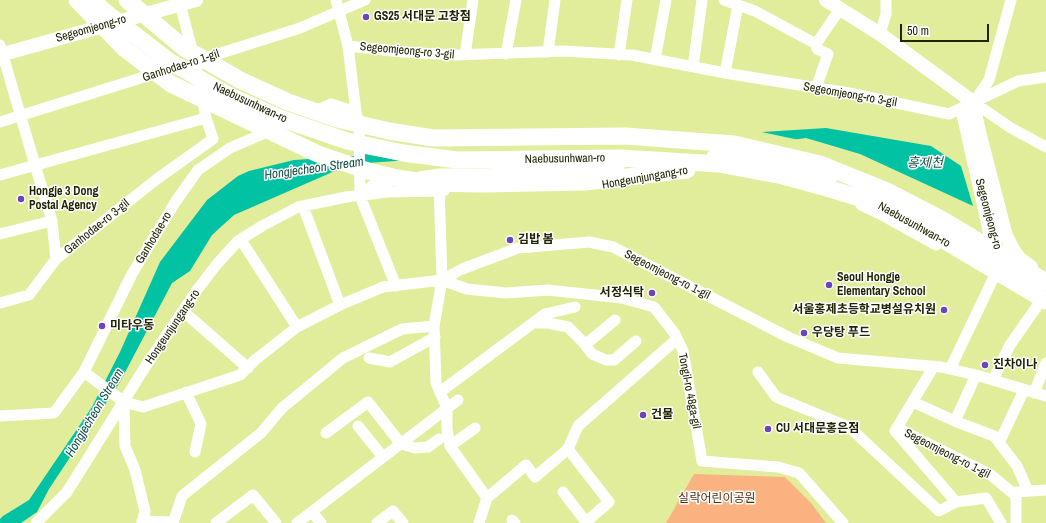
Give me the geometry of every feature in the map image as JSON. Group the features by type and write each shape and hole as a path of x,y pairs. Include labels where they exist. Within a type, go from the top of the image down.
{"highway":[{"path":"77,0 125,49 170,84 318,154 352,167 398,178 430,183 482,184 585,182 690,170"},
{"name":"Naebusunhwan-ro","path":"92,0 109,15 169,61 230,96 280,118 347,141 403,153 457,160 622,158 719,164 783,176 886,206 1043,305"},
{"name":"Naebusunhwan-ro","path":"127,0 184,48 240,80 288,102 337,119 390,131 433,138 625,136 734,144 748,147 820,164 888,192 943,220 1046,282"}],"main road":[{"name":"Segeomjeong-ro","path":"1,52 196,0"},
{"path":"826,0 880,34 973,102"},
{"name":"Segeomjeong-ro","path":"973,102 964,117 974,133 1006,236 1020,259 1028,266 1046,277"},
{"name":"Segeomjeong-ro","path":"974,133 990,232 998,254 1012,282 1023,295 1043,305"}],"street":[{"name":"Segeomjeong-ro 3-gil","path":"336,0 348,46 359,130 360,196"},
{"path":"339,12 365,0"},
{"name":"Segeomjeong-ro 3-gil","path":"465,55 473,0"},
{"path":"506,54 516,0"},
{"path":"548,52 555,0"},
{"path":"619,55 627,0"},
{"path":"654,60 666,0"},
{"path":"693,67 702,0"},
{"path":"724,0 755,11 816,44 817,49 828,54 816,88"},
{"path":"880,34 886,14 886,0"},
{"path":"1011,0 989,80 973,102 1010,128 1046,147"},
{"path":"0,175 206,118 195,61 180,4"},
{"path":"725,73 738,5"},
{"path":"816,44 840,9"},
{"name":"Ganhodae-ro 1-gil","path":"0,122 300,28 339,12"},
{"name":"Segeomjeong-ro 3-gil","path":"348,46 402,52 465,55 563,51 632,55 725,73 849,93 949,114 1018,81 1046,76"},
{"name":"Segeomjeong-ro","path":"1,52 21,116"},
{"name":"Ganhodae-ro","path":"0,416 54,413 84,372 132,274 176,201 198,170 230,148 332,104 356,112"},
{"path":"0,234 52,221 34,165 21,116"},
{"name":"Ganhodae-ro 3-gil","path":"56,260 157,179 213,139 206,118"},
{"name":"Hongeunjungang-ro","path":"360,196 373,185 379,183 439,174 482,174 582,170 652,160 707,155 763,160 828,175 867,188 998,254"},
{"name":"Hongeunjungang-ro","path":"36,523 67,492 183,311 217,264 241,240 262,226 298,207 388,192 592,187 690,170 726,171 754,175 838,195 880,214 994,277 1023,295"},
{"path":"439,174 442,280 434,332 436,382 447,408 447,429 450,446 486,498"},
{"path":"360,196 396,286"},
{"path":"303,206 340,305"},
{"name":"Ganhodae-ro 3-gil","path":"52,221 56,260"},
{"path":"241,240 297,327"},
{"name":"Segeomjeong-ro 1-gil","path":"124,402 143,407 240,374 297,327 340,305 384,287 442,280 462,270 518,248 589,242 613,247 788,337 838,358 934,366 976,375 1046,396"},
{"path":"0,303 29,295 56,260"},
{"path":"950,369 994,277"},
{"name":"Tongil-ro 48ga-gil","path":"442,280 467,289 506,293 548,290 622,298 654,307 677,338 683,351 702,461 778,467 799,473 843,523"},
{"path":"993,380 1010,345 1043,305"},
{"path":"440,392 545,314 575,307"},
{"path":"183,311 248,368"},
{"path":"585,345 615,320"},
{"path":"533,323 548,323 568,327 592,354 606,360 614,360 636,341"},
{"path":"84,372 124,402 125,446 137,477 144,510 142,522 173,523 182,496 261,433 282,408 343,358 402,329 434,332"},
{"path":"369,358 390,362 434,332"},
{"path":"479,523 486,498 526,465 535,477 568,450 578,426 677,338"},
{"path":"999,442 1046,363"},
{"name":"Segeomjeong-ro 1-gil","path":"934,366 896,429 991,476 1016,496"},
{"path":"758,372 776,397 849,427 939,511 956,502 986,498 1001,523"},
{"path":"955,420 976,375"},
{"path":"186,392 201,424 196,452"},
{"path":"297,523 458,400"},
{"path":"326,434 368,402 401,444 415,448 428,447 439,439"},
{"path":"913,402 994,436 1017,466 1028,491"},
{"path":"358,426 383,457"},
{"path":"450,446 475,428"},
{"path":"896,429 956,502"},
{"path":"563,492 586,522 609,502 568,450"},
{"path":"1016,523 1016,492 1046,490"},
{"path":"216,523 253,494 276,523"},
{"path":"377,523 393,510 403,523"},
{"path":"312,512 321,523"}],"green space":[{"name":"실락어린이공원","path":"694,474 785,477 811,503 826,523 666,523"}],"water":[{"name":"홍제천","path":"826,128 931,146 961,166 973,206 860,154 806,138 731,149 472,156 351,164 234,215 212,235 190,271 172,283 120,382 49,489 37,512 21,523 0,523 0,519 3,516 29,500 92,407 120,352 160,262 207,200 238,176 249,171 294,160 354,156 404,147 699,136"}],"pier":[{"path":"752,130 804,141 677,159 408,162 359,153 404,145 451,146"}],"place":[{"name":"GS25 서대문 고창점","path":"366,17"},
{"name":"Hongje 3 Dong Postal Agency","path":"21,199"},
{"name":"김밥 봄","path":"510,240"},
{"name":"Seoul Hongje Elementary School","path":"829,285"},
{"name":"서정식탁","path":"652,293"},
{"name":"서울홍제초등학교병설유치원","path":"944,310"},
{"name":"미타우동","path":"102,326"},
{"name":"우당탕 푸드","path":"804,333"},
{"name":"진차이나","path":"985,365"},
{"name":"건물","path":"643,415"},
{"name":"CU 서대문홍은점","path":"768,429"}],"water label":[{"name":"Hongjecheon Stream","path":"314,169"},
{"name":"Hongjecheon Stream","path":"95,413"}]}
